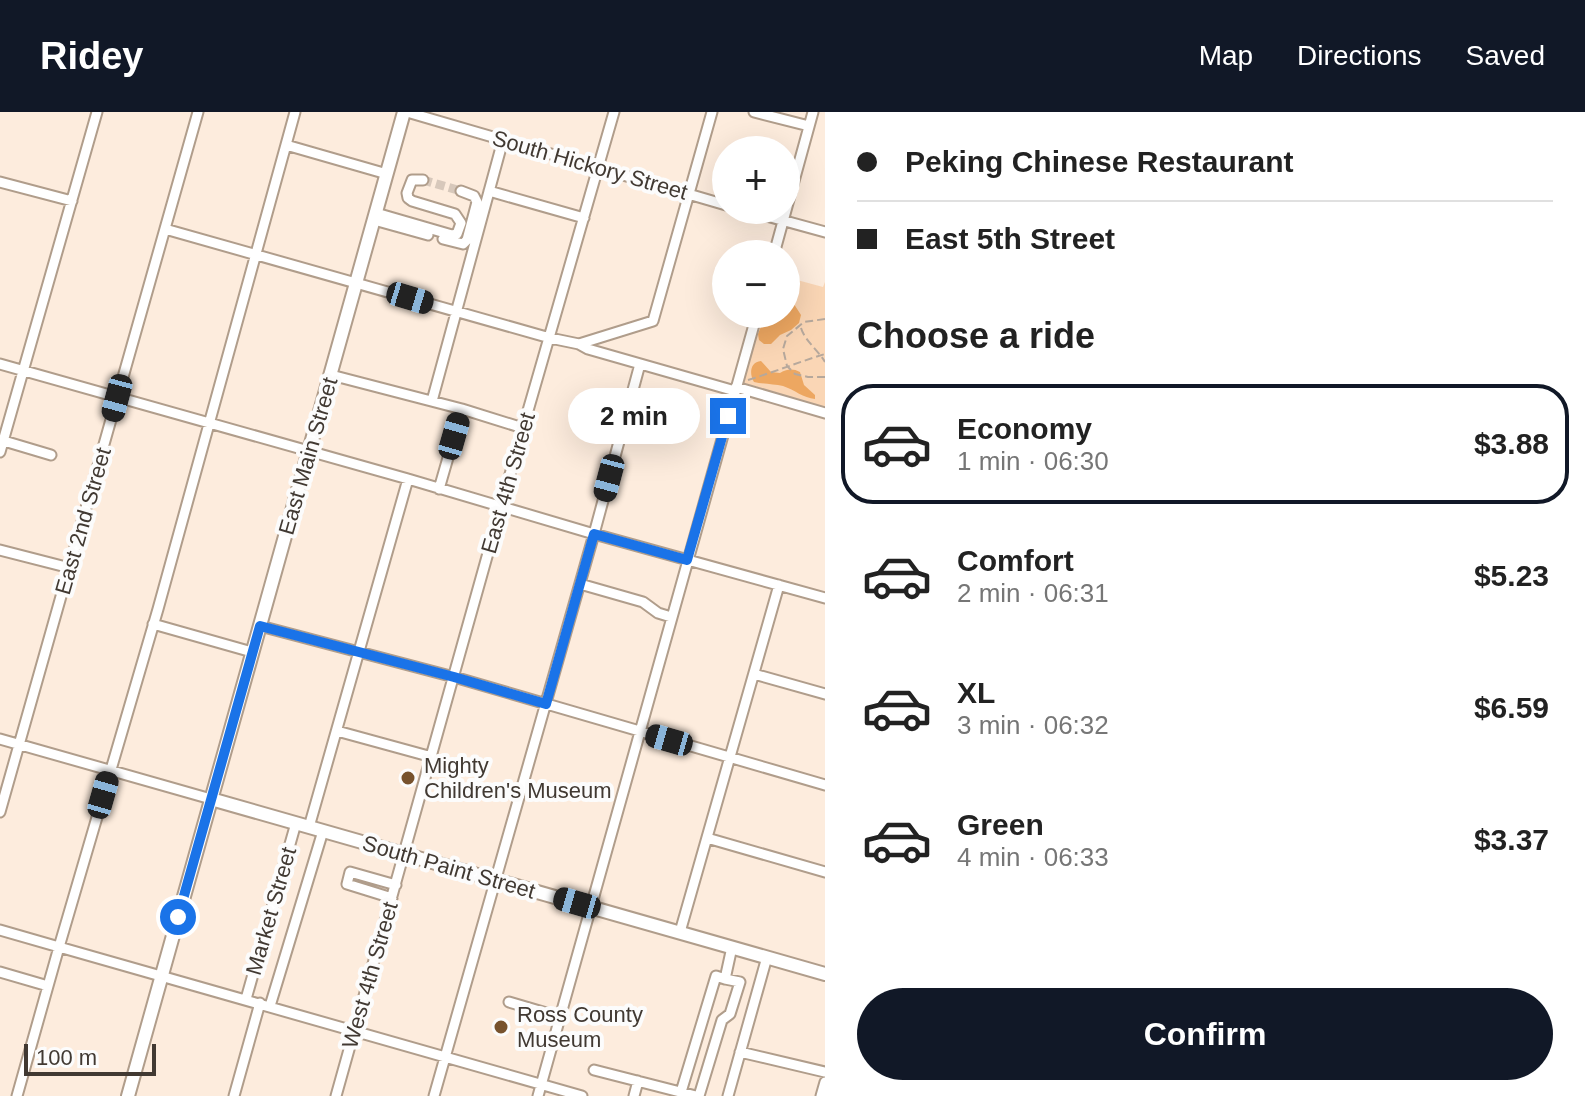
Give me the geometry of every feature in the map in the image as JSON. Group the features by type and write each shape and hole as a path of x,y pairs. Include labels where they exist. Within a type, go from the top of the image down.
{"main road":[{"name":"East Main Street","path":"128,1096 406,112"},
{"name":"South Paint Street","path":"211,799 825,974"}],"street":[{"path":"0,452 97,112"},
{"name":"East 2nd Street","path":"0,812 198,112"},
{"path":"17,1096 153,624 295,112"},
{"name":"South Hickory Street","path":"406,112 712,201"},
{"name":"East 4th Street","path":"405,854 614,112"},
{"path":"579,344 653,321 712,112"},
{"path":"754,112 809,126"},
{"path":"800,159 813,112"},
{"path":"432,401 503,140"},
{"path":"286,145 387,174"},
{"path":"375,216 457,234 461,223 455,214 408,198 412,180 423,180"},
{"path":"0,182 72,201"},
{"path":"375,216 465,244 477,202 474,196 461,191"},
{"path":"489,191 584,218"},
{"path":"794,224 825,232"},
{"path":"165,229 579,344 640,364 825,413"},
{"path":"538,1096 753,328"},
{"path":"0,364 825,598"},
{"path":"434,1096 640,364"},
{"path":"331,375 523,428"},
{"path":"439,489 462,409"},
{"path":"4,441 51,455"},
{"name":"Market Street","path":"246,999 302,825 337,731 408,479"},
{"path":"0,550 70,568"},
{"path":"580,584 643,602 658,613 671,617"},
{"path":"680,932 779,585"},
{"path":"153,624 252,652"},
{"path":"260,626 454,677 825,785"},
{"path":"754,674 825,694"},
{"path":"337,731 432,757"},
{"path":"0,739 211,799"},
{"name":"Market Street","path":"234,1096 323,831"},
{"path":"707,838 825,872"},
{"name":"West 4th Street","path":"336,1096 405,854"},
{"path":"392,898 347,884 350,872 396,885"},
{"path":"0,930 582,1096"},
{"path":"725,979 732,947"},
{"path":"728,1096 767,957"},
{"path":"0,972 48,986"},
{"path":"594,1070 681,1092 698,1096 722,1020 730,1014 740,982 716,976 681,1092"},
{"path":"509,1002 560,1017"},
{"path":"740,1052 825,1072"},
{"path":"634,1096 638,1081"},
{"path":"821,1096 825,1082"}],"path":[{"path":"825,319 804,322 800,326 802,333 823,354 825,362"},
{"path":"797,328 787,336 783,349 787,366 795,374 825,377"},
{"path":"735,389 746,381 823,354"}],"shaded area":[{"path":"800,281 823,287 825,282 825,407 744,383 758,328 800,328"},
{"path":"760,328 793,328 771,344 764,344 758,334"},
{"path":"761,361 771,372 800,372 804,385 815,395 815,399 783,386 754,382 752,369"}],"tunnel":[{"path":"423,180 461,191"}],"place":[{"name":"Mighty Children's Museum","path":"408,778"},
{"name":"Ross County Museum","path":"501,1027"}],"route":[{"path":"178,917 260,626 546,704 594,534 687,560 728,416"}]}
